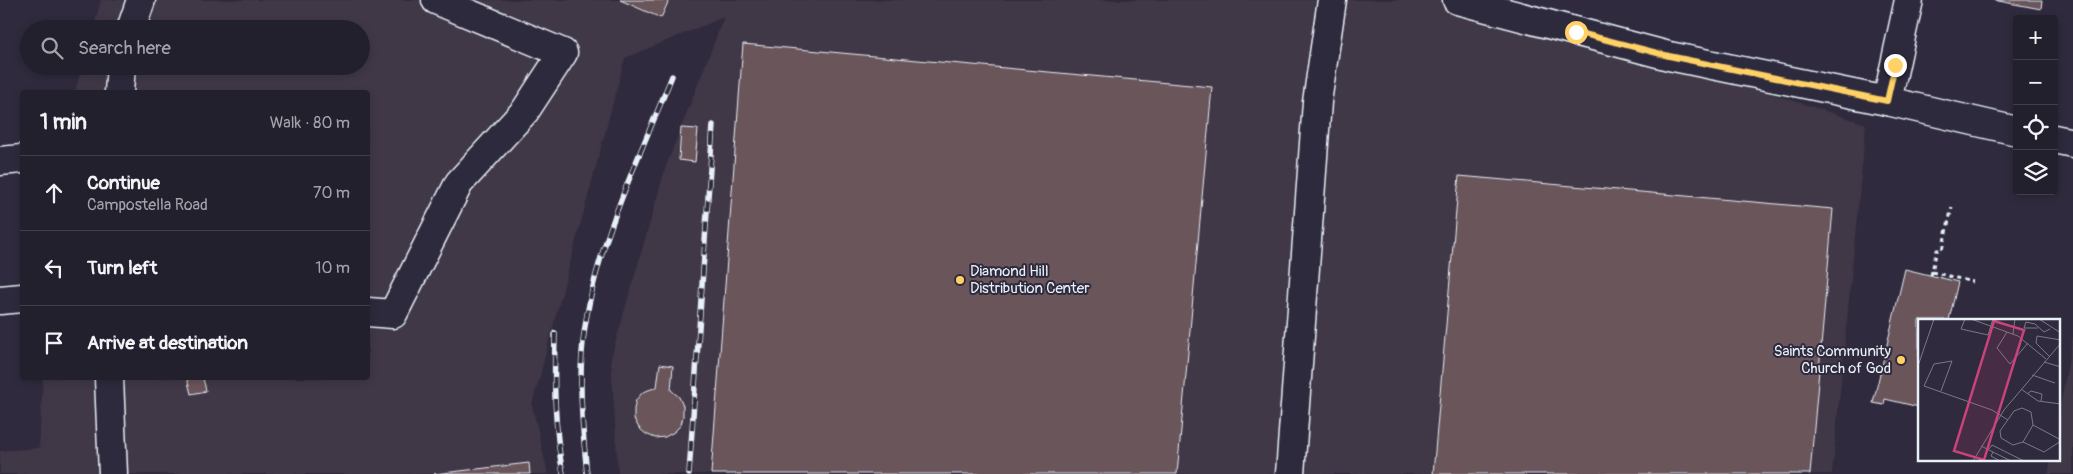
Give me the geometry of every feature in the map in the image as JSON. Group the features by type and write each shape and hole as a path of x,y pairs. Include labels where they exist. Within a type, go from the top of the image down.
{"main road":[{"path":"135,20 141,0"},
{"path":"370,312 393,314 459,183 525,111 563,53 436,0"},
{"path":"1290,474 1317,102 1332,0"},
{"path":"1457,0 1669,56 1887,101 2013,130"},
{"path":"1887,101 1909,0"},
{"path":"119,90 121,75"},
{"path":"2058,140 2073,143"},
{"path":"0,161 20,159"},
{"path":"0,300 20,298"},
{"path":"109,380 112,474"}],"path":[{"path":"1952,207 1942,250 1937,250 1931,274 1974,282"}],"shaded area":[{"path":"101,0 1482,0 1866,124 1832,474 618,474 611,358 666,166 724,17 625,58 532,405 548,474 0,474 0,451 39,448 43,380 370,380 370,90 76,90 80,75 370,75 370,20 95,20"},
{"path":"2073,335 2073,474 2048,474 2051,462 2060,462 2060,407"}],"building":[{"path":"620,0 669,0 661,18"},
{"path":"1993,0 2042,0 2041,9"},
{"name":"Diamond Hill Distribution Center","path":"743,44 1212,87 1177,474 711,474"},
{"path":"681,128 698,129 695,162 679,160"},
{"path":"1459,176 1833,209 1810,474 1433,474"},
{"name":"Saints Community Church of God","path":"1905,269 1958,282 1949,319 1918,319 1918,407 1885,399 1884,405 1873,403"},
{"path":"660,364 673,366 671,390 679,397 683,406 683,416 681,425 674,432 665,437 655,438 639,428 634,419 634,409 636,400 643,392 657,387"},
{"path":"188,380 203,380 206,391 191,394"},
{"path":"529,463 530,474 434,474"}],"railway":[{"path":"587,474 581,398 582,353 586,317 594,282 616,212 672,76"},
{"path":"689,474 713,125"},
{"path":"555,333 555,404 563,474"}],"place":[{"name":"Diamond Hill Distribution Center","path":"960,280"},
{"name":"Saints Community Church of God","path":"1901,360"}],"route":[{"path":"1576,32 1669,56 1887,101 1895,65"}]}
